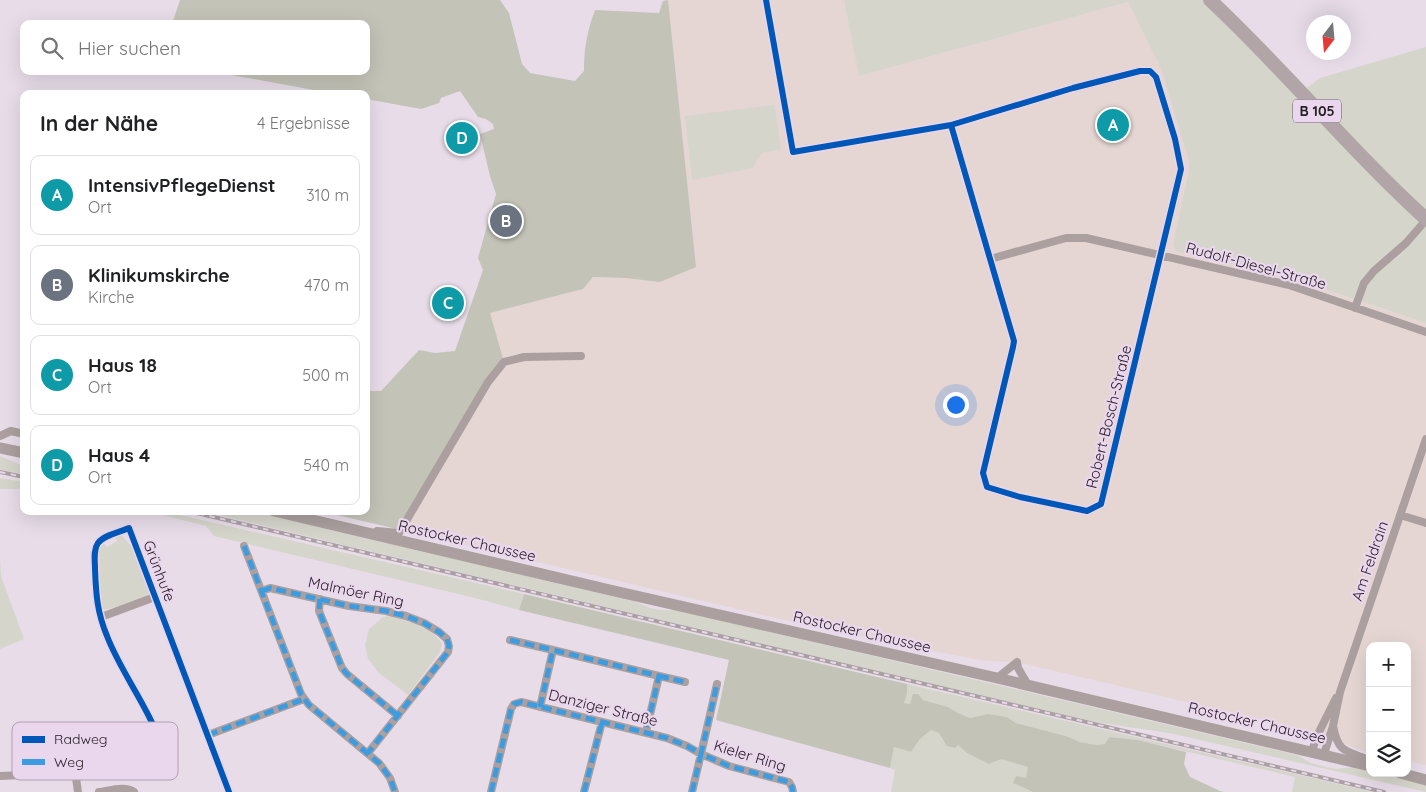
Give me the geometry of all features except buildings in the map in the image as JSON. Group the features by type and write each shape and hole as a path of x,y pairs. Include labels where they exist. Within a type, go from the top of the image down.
{"highway":[{"name":"B 105","path":"1210,0 1423,223"}],"main road":[{"path":"0,448 20,452"},
{"name":"Rostocker Chaussee","path":"291,515 1366,765"},
{"path":"1411,776 1426,780"}],"street":[{"path":"766,0 793,152 951,125 1073,88 1140,71 1150,71 1156,77 1159,86 1175,139 1181,169 1160,255"},
{"path":"951,125 990,260"},
{"path":"1355,308 1364,284 1374,271 1394,254 1423,223"},
{"name":"Rudolf-Diesel-Straße","path":"990,260 1044,243 1066,238 1086,238 1289,285 1426,332"},
{"name":"Robert-Bosch-Straße","path":"990,260 1014,341 1014,347 983,473 987,488 1087,511 1101,504 1160,255"},
{"name":"Rostocker Chaussee","path":"347,528 399,532 488,382 504,362 524,356 580,356"},
{"path":"0,436 11,431 20,433"},
{"name":"Am Feldrain","path":"1324,754 1333,726 1340,692 1426,439"},
{"path":"1400,515 1426,523"},
{"name":"Grünhufe","path":"151,722 107,637 96,598 95,552 97,544 102,539 129,528 229,792"},
{"path":"244,546 304,699 368,753 386,771 395,792"},
{"name":"Malmöer Ring","path":"262,591 270,588 349,606 373,608 406,616 424,623 447,639 448,652 368,753"},
{"name":"Grünhufe","path":"101,617 155,598"},
{"path":"320,598 319,610 342,668 398,716"},
{"path":"510,640 685,682"},
{"path":"540,707 553,650"},
{"path":"997,678 1017,662 1018,668 1028,685"},
{"path":"646,732 659,676"},
{"path":"701,754 717,684"},
{"name":"Am Feldrain","path":"1312,751 1317,736 1340,692"},
{"path":"208,735 304,699"},
{"name":"Danziger Straße","path":"491,792 511,709 514,704 521,702 646,732 677,742 701,754"},
{"path":"584,792 602,722"},
{"path":"1333,726 1335,736 1341,748 1346,752 1366,759"},
{"name":"Kieler Ring","path":"692,792 701,754 729,766 789,782 793,792"},
{"path":"99,792 126,788 134,792"}],"shaded area":[{"path":"180,0 500,0 509,13 522,64 530,73 575,81 584,71 586,40 595,10 659,13 663,1 668,0 696,267 660,282 593,277 583,289 490,313 504,362 401,530 337,515 370,515 370,391 381,391 419,350 435,353 455,351 483,270 478,258 496,194 480,134 494,129 493,124 486,119 478,117 460,91 441,98 439,103 421,109 370,100 370,90 313,90 232,75 370,75 370,20 173,20"},
{"path":"668,0 844,0 859,76 1128,2 1161,69 1188,158 1189,169 1173,244 1175,249 1180,252 1292,278 1426,323 1426,765 1411,762 1411,642 1366,642 1366,751 1315,732 1017,662 985,661 827,630 401,530 489,313 583,289 593,277 626,278 696,267"},
{"path":"844,0 1204,0 1426,225 1426,323 1292,278 1180,252 1175,249 1173,244 1189,169 1188,158 1161,69 1128,2 859,76"},
{"path":"1426,47 1426,209 1424,213 1303,91 1320,78"},
{"path":"775,105 781,149 762,153 753,168 692,180 685,116"},
{"path":"0,456 20,464 20,473 0,470"},
{"path":"0,478 20,481 20,489 0,489"},
{"path":"162,515 180,515 524,594 519,610 214,536 206,526"},
{"path":"218,515 279,515 630,599 653,609 677,610 1297,755 1311,763 1335,769 1354,767 1366,770 1366,777 1394,777 1426,785 1426,792 1174,734 1100,723"},
{"path":"114,536 122,536 133,548 150,595 138,602 103,610 99,600 98,553 99,547 103,542 107,547 117,541"},
{"path":"0,559 1,576 24,639 0,649"},
{"path":"524,594 907,684 907,694 904,703 910,704 913,694 918,694 923,700 948,707 970,718 988,714 1007,717 1016,723 1066,736 1080,742 1096,745 1105,744 1109,737 1138,740 1186,752 1184,764 1190,777 1224,792 1033,792 1013,783 1016,776 1026,778 1028,767 1001,759 989,764 967,753 958,745 955,748 947,746 939,733 931,730 920,739 911,752 894,747 890,768 716,720 729,660 519,610"},
{"path":"391,616 426,629 438,638 442,644 440,652 408,695 379,673 368,659 365,645 369,629 383,617"},
{"path":"907,684 1373,792 1292,792 1295,777 1138,740 1109,737 1106,744 1096,745 1016,723 1007,717 988,714 970,718 948,707 923,700 910,704 904,703 907,694"},
{"path":"931,730 958,745 967,753 1001,759 1029,767 1026,778 1014,783 1033,792 891,792 895,770 890,768 894,747 911,752 920,739"}],"railway":[{"path":"0,472 20,476"},
{"path":"205,515 1384,792"}],"marked path":[{"path":"244,546 301,694 309,705 379,763 390,778 395,792"},
{"path":"262,591 270,588 349,606 406,616 424,623 447,639 448,652 368,753"},
{"path":"320,599 319,611 342,668 398,716"},
{"path":"510,640 553,650"},
{"path":"540,707 553,650 659,676 646,732"},
{"path":"659,676 685,682"},
{"path":"491,792 511,709 514,704 521,702 667,738 701,754 717,684"},
{"path":"208,735 304,699"},
{"path":"584,792 602,722"},
{"path":"692,792 701,754 729,766 789,782 793,792"}],"cycle path":[{"path":"766,0 793,152 951,125 1073,88 1140,71 1150,71 1156,77 1175,139 1181,169 1101,504 1087,511 1020,497 987,487 983,473 1014,341 951,125"},
{"path":"152,722 107,636 101,619 96,587 96,546 104,538 129,528 229,792"}],"place":[{"name":"IntensivPflegeDienst","path":"1113,125"},
{"name":"Haus 4","path":"462,138"},
{"name":"Klinikumskirche","path":"506,221"},
{"name":"Haus 18","path":"448,303"}]}
